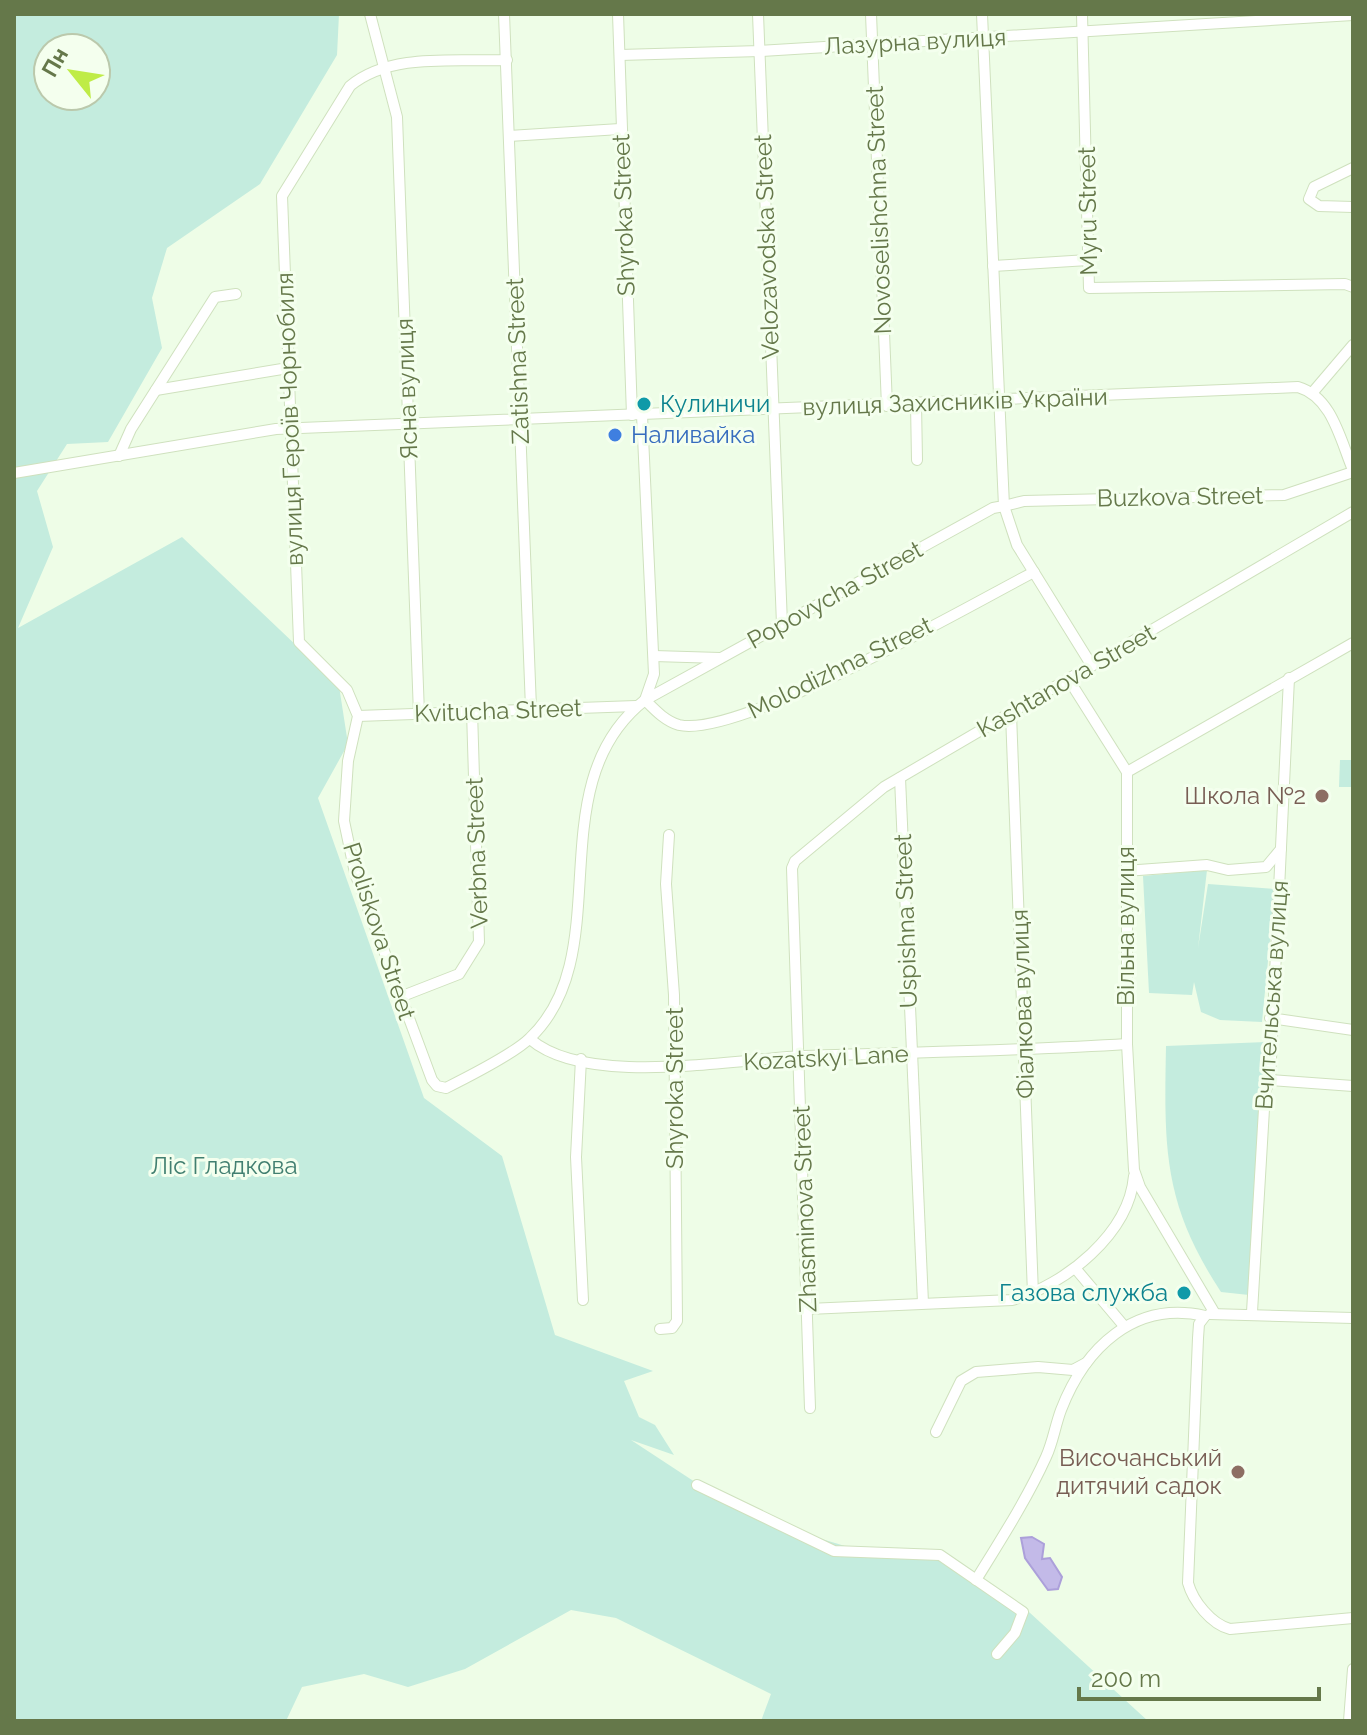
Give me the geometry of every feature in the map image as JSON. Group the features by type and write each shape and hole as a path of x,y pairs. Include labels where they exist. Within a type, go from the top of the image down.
{"street":[{"name":"Ясна вулиця","path":"370,14 397,117 419,714"},
{"name":"Zatishna Street","path":"504,14 531,708"},
{"name":"Shyroka Street","path":"618,14 620,129 654,656 654,674 641,703"},
{"name":"Velozavodska Street","path":"758,14 782,624"},
{"name":"Novoselishchna Street","path":"871,14 887,406"},
{"path":"982,14 1004,506 1017,545 1092,666"},
{"name":"Myru Street","path":"1082,14 1089,288 1345,284 1353,287"},
{"name":"Лазурна вулиця","path":"620,55 760,51 1225,20 1353,15"},
{"path":"385,65 507,60"},
{"name":"вулиця Героїв Чорнобиля","path":"358,716 347,690 299,642 282,196 350,86 366,73 385,65"},
{"path":"509,136 620,129"},
{"path":"1353,168 1316,185 1309,199 1319,206 1353,207"},
{"path":"993,266 1088,260"},
{"path":"119,456 156,390 215,297 236,294"},
{"path":"1353,345 1313,392 1324,403 1353,471"},
{"path":"156,390 288,368"},
{"name":"вулиця Захисників України","path":"14,473 291,428 1298,387 1313,392"},
{"path":"916,404 917,460"},
{"name":"Buzkova Street","path":"1004,506 1024,501 1284,495 1353,471"},
{"name":"Popovycha Street","path":"446,1088 530,1039 554,1006 569,969 579,891 581,830 591,783 626,714 782,624 1004,506"},
{"name":"Kashtanova Street","path":"792,868 884,787 1353,512"},
{"name":"Molodizhna Street","path":"641,703 679,725 734,718 781,701 1034,572"},
{"path":"1069,680 1127,772 1353,643"},
{"path":"654,656 721,658"},
{"name":"Вчительська вулиця","path":"1252,1312 1265,1092 1270,1080 1270,1018 1289,678"},
{"name":"Kvitucha Street","path":"358,716 641,703"},
{"name":"Verbna Street","path":"400,997 459,974 479,942 472,711"},
{"name":"Фіалкова вулиця","path":"1011,714 1033,1294"},
{"name":"Proliskova Street","path":"358,716 348,761 344,821 355,873 432,1080 437,1086 446,1088"},
{"name":"Вільна вулиця","path":"1127,772 1127,1044 1134,1170 1140,1187 1209,1314"},
{"name":"Uspishna Street","path":"900,778 923,1303"},
{"name":"Shyroka Street","path":"660,1329 672,1328 677,1321 674,995 666,884 669,835"},
{"path":"1125,871 1207,865 1228,870 1266,867 1281,849"},
{"name":"Zhasminova Street","path":"792,868 810,1408"},
{"path":"1270,1018 1353,1030"},
{"name":"Kozatskyi Lane","path":"530,1039 552,1054 674,1068 800,1056 1127,1044"},
{"path":"581,1059 576,1157 583,1300"},
{"path":"1270,1080 1353,1086"},
{"path":"808,1309 1012,1300 1033,1294 1075,1268 1118,1223 1132,1193 1134,1170"},
{"path":"1075,1268 1124,1326"},
{"path":"936,1432 961,1381 976,1372 1038,1367 1073,1370 1087,1362 1124,1326 1138,1318 1252,1312 1353,1318"},
{"path":"1209,1314 1199,1324 1198,1338 1188,1583 1191,1594 1218,1624 1230,1629 1353,1618"},
{"path":"976,1580 1046,1456 1062,1408 1087,1362"},
{"path":"697,1485 834,1551 940,1555 1023,1612 1015,1633 997,1654"},
{"path":"1349,1721 1353,1669"}],"green space":[{"name":"Ліс Гладкова","path":"14,14 339,14 337,55 260,184 167,248 152,298 162,348 108,442 67,444 37,491 53,547 18,628 182,537 339,686 348,744 318,798 424,1098 502,1156 555,1335 653,1371 624,1381 639,1417 655,1425 674,1455 631,1440 698,1484 795,1531 875,1555 936,1549 1029,1612 1148,1721 761,1721 771,1694 616,1618 571,1610 465,1669 408,1687 364,1674 302,1687 286,1721 14,1721"},
{"path":"1340,760 1353,760 1353,787 1339,787"},
{"path":"1207,870 1198,948 1208,884 1275,889 1262,1022 1220,1020 1201,1012 1194,982 1192,995 1149,993 1143,876"},
{"path":"1266,1042 1249,1295 1221,1292 1188,1231 1171,1175 1167,1146 1166,1046"}],"shaded area":[{"path":"1032,1537 1044,1544 1042,1559 1050,1558 1062,1577 1058,1589 1048,1590 1025,1558 1021,1538"}],"place":[{"name":"Кулиничи","path":"644,404"},
{"name":"Наливайка","path":"615,435"},
{"name":"Школа №2","path":"1322,796"},
{"name":"Газова служба","path":"1184,1293"},
{"name":"Височанський дитячий садок","path":"1238,1472"}]}
